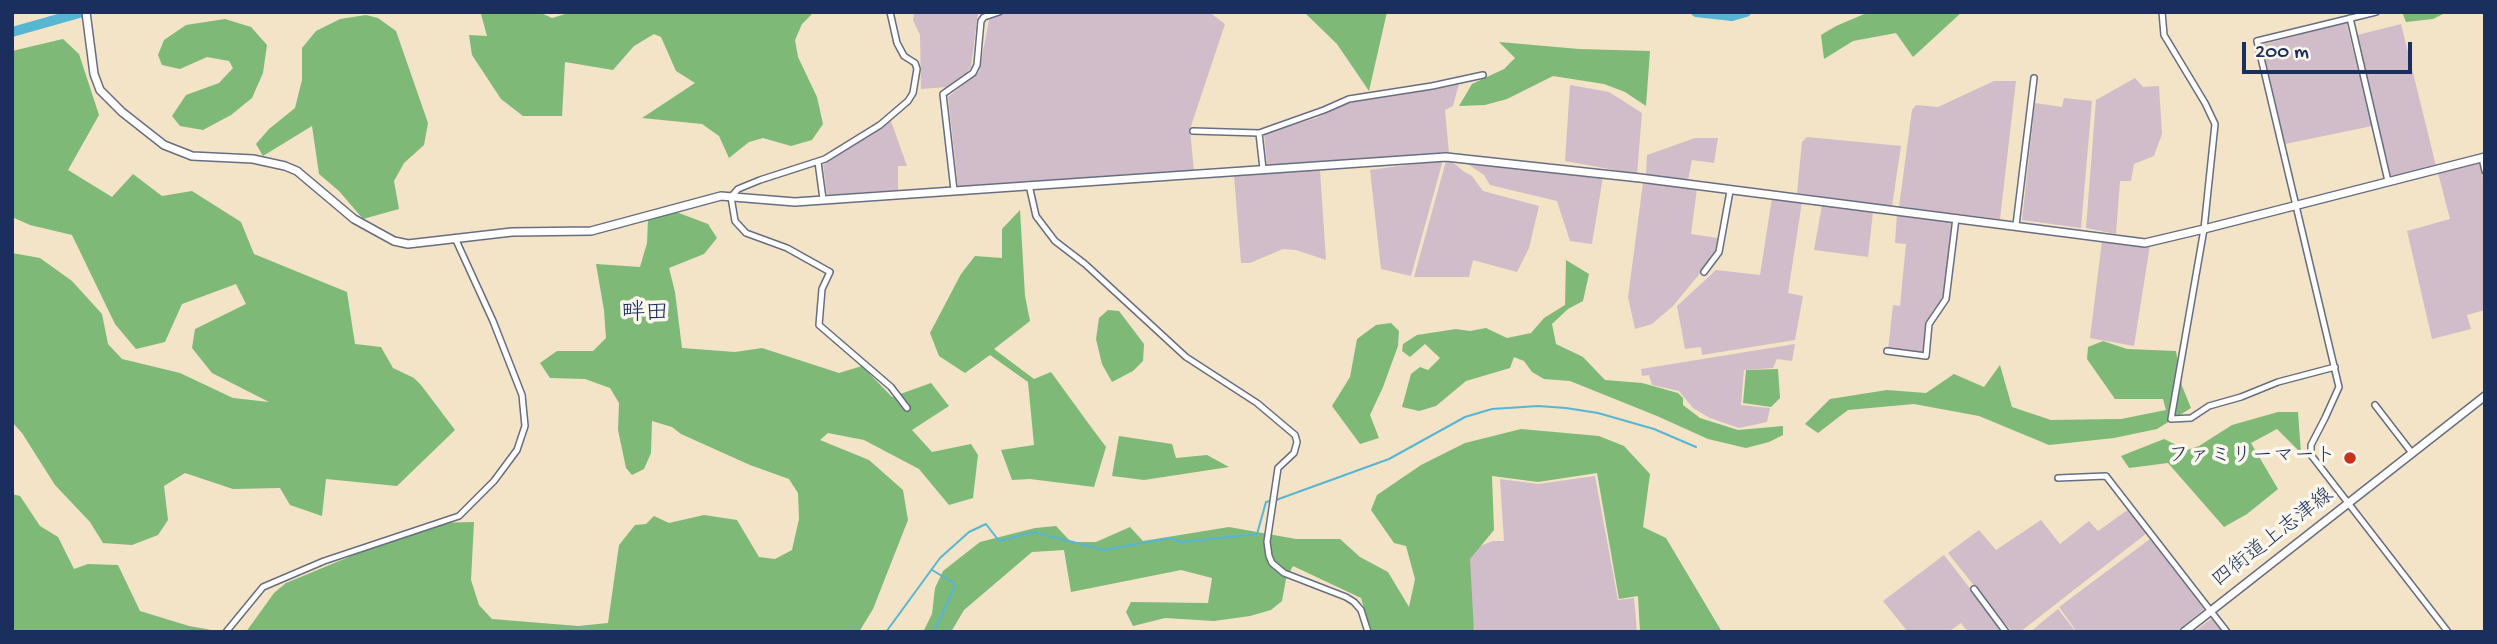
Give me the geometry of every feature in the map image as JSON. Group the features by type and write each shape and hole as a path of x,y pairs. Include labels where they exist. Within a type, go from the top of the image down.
{"street":[{"path":"86,12 94,74 100,90 122,112 164,145 192,156 253,159 297,171 354,219 401,243 512,232 591,231 710,198 731,197 782,203 1446,157 1640,178 2145,243 2483,158 2485,170"},
{"path":"731,197 738,189 760,180 818,162 880,125 902,108 913,93 917,69 915,63 904,56 897,43 890,12"},
{"path":"954,190 943,94 973,73 981,21 999,12"},
{"path":"2162,12 2164,35 2205,103 2214,124 2204,229 2171,418 2191,418 2209,406 2278,382 2335,367"},
{"path":"2376,12 2257,41 2339,387 2309,450 2347,504 2448,632"},
{"path":"2350,18 2388,181"},
{"path":"1194,131 1259,133 1349,99 1483,75"},
{"path":"2016,225 2034,78"},
{"path":"1259,133 1263,169"},
{"path":"818,162 823,199"},
{"path":"1029,185 1036,216 1060,245 1085,264 1186,357 1257,403 1295,435 1297,442 1294,453 1278,468 1267,542 1269,556 1272,564 1284,573 1354,602 1361,611 1367,632"},
{"path":"1704,272 1719,252 1730,191"},
{"path":"731,197 735,221 746,233 787,248 830,272 822,289 819,325 883,379 907,408"},
{"path":"1887,351 1926,355 1929,324 1946,299 1956,218"},
{"path":"226,632 262,587 324,561 459,516 494,481 517,450 525,425 522,395 493,321 455,239"},
{"name":"四街道上志津線","path":"2184,632 2485,396"},
{"path":"2375,404 2412,453"},
{"path":"2058,478 2106,476 2227,632"},
{"path":"1974,589 2006,632"}],"shaded area":[{"path":"914,12 978,12 971,67 966,74 947,87 921,89 920,35 913,20"},
{"path":"988,12 1209,12 1225,24 1190,129 1194,171 958,186 948,97 979,72 989,20"},
{"path":"2346,22 2372,126 2285,144 2262,45"},
{"path":"2401,24 2436,166 2391,177 2357,35"},
{"path":"2135,78 2143,87 2159,86 2162,134 2154,156 2134,164 2131,181 2120,181 2116,234 2086,228 2096,100"},
{"path":"1994,81 2016,81 2000,219 1899,207 1912,110 1916,105 1938,107"},
{"path":"1459,84 1453,106 1445,110 1449,153 1267,165 1264,134 1316,118 1349,102"},
{"path":"1570,85 1609,92 1642,113 1637,174 1565,161"},
{"path":"2064,98 2092,101 2081,228 2022,220 2035,103 2062,107"},
{"path":"891,121 907,166 898,166 898,190 827,195 823,165"},
{"path":"1807,137 1901,146 1892,206 1797,193 1802,142"},
{"path":"1695,138 1718,138 1714,163 1692,160 1688,180 1646,175 1647,155"},
{"path":"1443,160 1411,276 1381,269 1370,170"},
{"path":"1450,160 1472,176 1483,191 1539,206 1529,248 1517,272 1473,260 1469,277 1414,277 1446,161"},
{"path":"1463,161 1603,177 1592,244 1570,241 1557,201 1490,185 1484,175"},
{"path":"2479,161 2485,185 2485,310 2467,315 2471,329 2432,339 2407,231 2450,219 2438,173"},
{"path":"1320,170 1326,260 1296,250 1283,249 1250,263 1241,263 1234,176"},
{"path":"1643,183 1697,189 1691,234 1718,238 1715,255 1673,306 1652,324 1635,329 1628,297"},
{"path":"1772,198 1802,202 1788,293 1803,296 1795,340 1702,355 1701,347 1685,349 1677,306 1716,270 1760,275"},
{"path":"1822,205 1873,212 1868,257 1814,250"},
{"path":"1897,214 1954,221 1945,298 1926,323 1924,353 1888,350 1893,305 1900,306 1906,244 1895,243"},
{"path":"2102,241 2150,245 2134,346 2090,338"},
{"path":"1795,344 1792,361 1777,359 1773,368 1744,370 1741,405 1770,408 1767,422 1739,428 1710,418 1693,408 1679,391 1652,385 1649,375 1642,376 1641,369"},
{"path":"1595,476 1618,600 1634,598 1637,632 1475,632 1464,596 1467,551 1493,541 1504,541 1500,479 1538,484"},
{"path":"2129,509 2147,533 2020,632 2012,631 1948,553 1979,530 1996,550 2041,520 2060,544 2089,521 2098,531"},
{"path":"2150,539 2204,609 2176,632 2077,632 2059,607"},
{"path":"1944,555 2004,632 1968,632 1961,623 1948,632 1908,632 1883,601"},
{"path":"2058,609 2076,632 2030,632"},
{"path":"2212,618 2224,632 2194,632"}],"green space":[{"path":"539,12 552,18 572,12 814,12 802,24 795,40 798,57 817,97 823,124 812,140 791,146 763,138 749,142 729,158 719,136 702,124 642,118 695,83 676,71 661,37 654,34 634,46 613,70 565,62 562,116 523,116 501,99 472,55 469,35 487,36 481,14"},
{"path":"1304,12 1387,12 1369,91 1337,44"},
{"path":"1869,12 1962,12 1913,57 1896,33 1853,41 1824,59 1821,35"},
{"path":"2402,12 2447,12 2433,19 2406,22"},
{"path":"366,15 378,18 396,31 428,123 424,145 404,163 394,181 399,209 363,219 339,191 319,174 312,126 263,156 256,144 269,129 295,108 302,80 302,48 316,31 340,19"},
{"path":"225,19 251,27 267,45 263,73 252,98 231,115 203,130 180,126 172,116 186,95 219,83 233,68 229,61 207,57 180,69 162,65 158,55 164,40 186,25"},
{"path":"63,39 79,54 99,115 68,170 112,197 133,174 162,196 192,191 241,222 254,254 347,292 355,344 381,347 393,368 414,378 421,385 455,430 397,486 326,479 322,516 290,505 280,488 233,489 185,473 164,486 168,520 158,535 132,545 103,543 90,522 55,485 12,422 12,253 40,258 72,281 102,314 108,344 122,359 180,373 233,398 269,402 212,373 192,348 195,329 246,304 236,284 182,304 165,342 136,349 115,324 72,235 30,225 12,217 12,51"},
{"path":"1499,42 1579,49 1650,51 1646,106 1625,92 1604,84 1553,76 1507,99 1485,105 1459,106 1472,84 1504,69 1515,58"},
{"path":"663,210 671,210 708,224 717,238 704,254 669,268 682,348 735,352 762,348 839,373 862,366 892,397 931,383 949,406 912,430 932,452 971,444 978,455 973,498 949,505 919,469 864,440 828,433 820,440 869,460 903,490 908,520 873,609 859,632 246,632 274,593 286,583 431,523 474,522 471,580 479,605 492,619 578,626 608,623 619,545 635,525 646,524 654,516 669,523 704,515 737,520 759,557 775,559 792,550 799,519 798,493 789,479 750,465 681,434 672,427 652,421 651,453 644,469 632,475 626,468 618,430 619,403 610,388 585,379 550,378 540,363 557,351 593,351 606,338 596,264 640,267 647,243 648,220"},
{"path":"1020,210 1025,296 1030,321 994,349 1034,379 1051,372 1106,447 1094,487 1030,479 1012,480 1001,450 1034,445 1028,382 990,355 965,373 939,356 930,333 961,274 975,256 1002,258 1002,229"},
{"path":"1566,260 1589,274 1583,301 1568,309 1552,324 1556,344 1583,357 1605,380 1642,383 1678,393 1683,398 1683,405 1700,418 1738,430 1783,426 1783,435 1746,448 1708,439 1570,381 1544,379 1532,372 1524,361 1514,357 1510,368 1466,381 1436,406 1419,411 1402,407 1411,374 1420,367 1428,370 1440,358 1425,344 1410,357 1402,351 1403,344 1417,335 1456,329 1470,331 1486,328 1507,338 1531,333 1544,318 1565,305"},
{"path":"1108,310 1119,311 1144,344 1143,361 1133,371 1112,382 1102,364 1096,339 1099,318"},
{"path":"1391,323 1399,331 1398,346 1370,415 1379,438 1360,444 1332,406 1350,377 1357,339 1376,325"},
{"path":"2103,341 2127,349 2176,351 2182,386 2191,408 2157,429 2114,438 2049,445 1979,416 1914,404 1848,410 1818,433 1805,424 1830,399 1887,390 1926,393 1954,374 1984,387 2000,365 2012,407 2051,420 2121,419 2166,410 2163,399 2115,399 2087,359 2088,347"},
{"path":"1778,369 1780,398 1771,407 1743,403 1746,370"},
{"path":"2278,412 2298,412 2301,453 2277,429 2251,443 2278,489 2247,514 2224,527 2168,463 2129,468 2121,456 2164,439 2187,450 2199,446 2232,425"},
{"path":"1521,429 1599,436 1624,446 1650,474 1643,527 1666,538 1722,632 1640,632 1638,596 1619,599 1597,473 1538,482 1492,476 1494,530 1470,559 1474,632 1371,632 1361,598 1293,566 1286,579 1282,601 1271,610 1214,621 1165,618 1133,626 1126,612 1131,602 1208,603 1212,578 1181,570 1071,592 1064,550 1032,552 964,610 951,632 923,632 932,614 935,588 943,571 980,542 1035,528 1056,526 1071,542 1096,542 1130,527 1143,541 1229,527 1296,539 1340,539 1360,557 1388,572 1409,607 1415,579 1406,546 1394,543 1371,510 1377,495 1421,465 1465,443"},
{"path":"1119,436 1172,444 1176,458 1207,455 1229,467 1144,480 1112,476"},
{"path":"12,494 20,496 40,526 58,537 74,569 88,564 118,565 140,611 189,626 217,631 12,632"}],"waterway":[{"path":"12,32 83,12"},
{"path":"1696,12 1732,16 1746,12"},
{"path":"1276,500 1389,459 1465,417 1492,409 1538,406 1598,413 1654,429 1696,447"},
{"path":"886,632 940,558 969,532 986,524 999,541 1034,532 1104,550 1170,538 1181,542 1257,534 1266,502 1270,501"},
{"path":"932,570 954,583 934,632"}],"place":[{"name":"ファミリーマート","path":"2350,458"}],"district":[{"name":"畔田","path":"645,315"}]}
